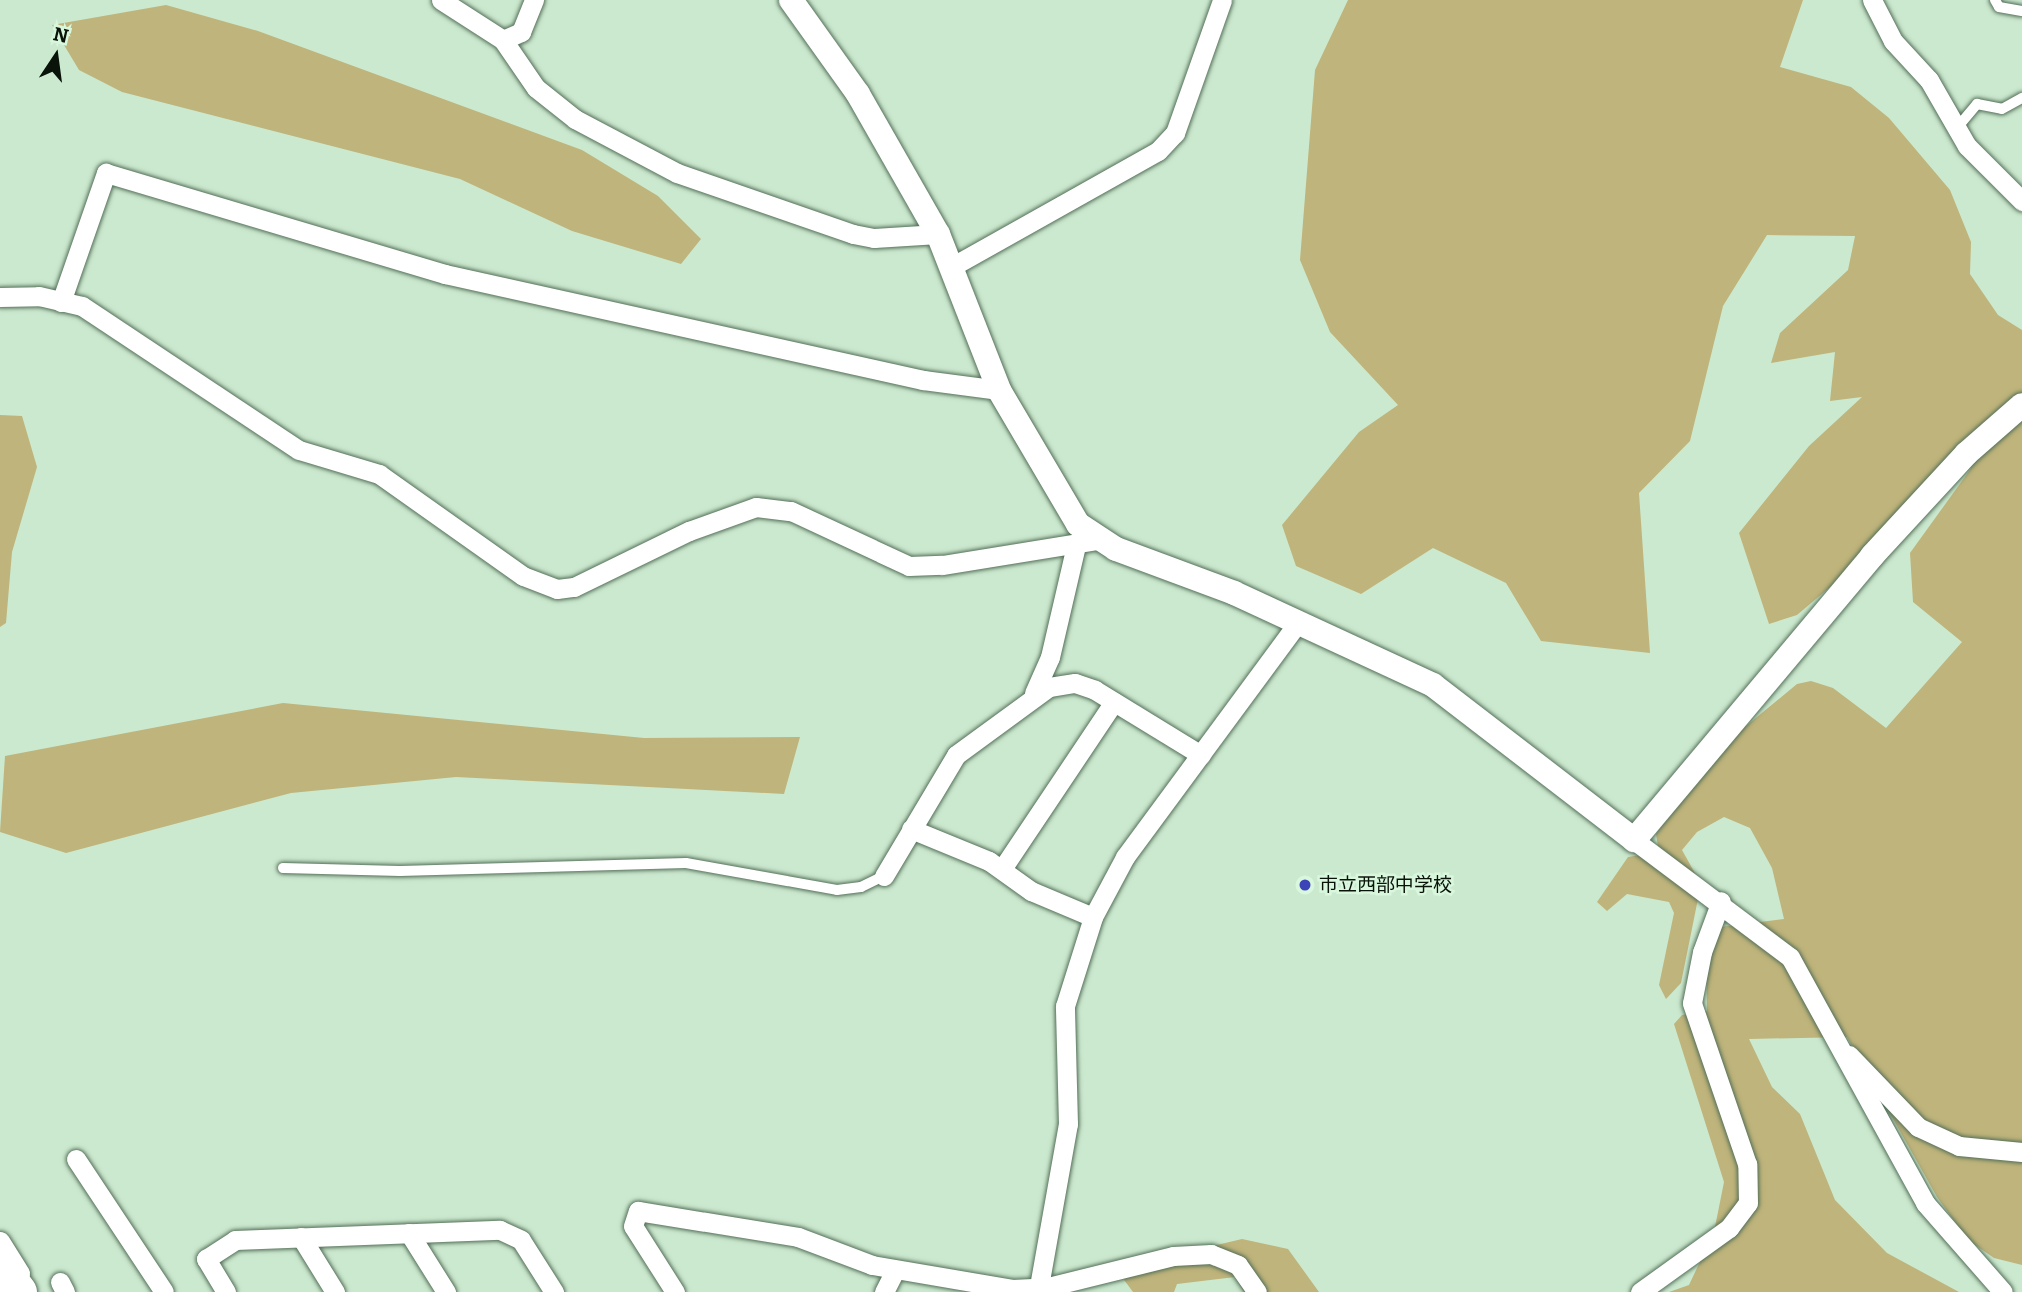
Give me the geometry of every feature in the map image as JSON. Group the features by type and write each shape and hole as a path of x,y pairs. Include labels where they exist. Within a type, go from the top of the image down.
{"highway":[{"path":"0,1268 18,1292"}],"street":[{"path":"441,0 503,40 536,88 575,120 677,173 853,234 874,238 938,234"},
{"path":"503,40 521,32 534,0"},
{"path":"791,0 858,94 938,234 953,266 999,390 1086,542 1050,657 1034,693"},
{"path":"953,266 1158,151 1175,133 1222,0"},
{"path":"1872,0 1893,41 1929,80 1955,130 2022,201"},
{"path":"61,302 106,173 445,274 923,380 999,390"},
{"path":"0,296 82,306 299,450 379,474 541,585 573,587 689,531 756,507 791,511 909,566 1086,542 1299,621 1367,650 1453,697 1634,840 1721,901 1790,957 1925,1203 2003,1292"},
{"path":"1634,840 1872,556 1966,454 2022,405"},
{"path":"1038,1290 1062,1183 1070,1112 1065,1006 1093,917 1125,857 1299,621"},
{"path":"884,876 956,755 1034,693 1075,683 1114,702 1201,755"},
{"path":"1002,869 1114,702"},
{"path":"911,829 1002,869 1031,891 1093,917"},
{"path":"1640,1292 1729,1228 1748,1203 1747,1164 1692,1003 1702,951 1721,901"},
{"path":"1841,1048 1918,1127 1959,1146 2022,1152"},
{"path":"76,1159 164,1292"},
{"path":"675,1292 633,1226 638,1211 798,1237 895,1270 1038,1290 1193,1254 1238,1265 1257,1292"},
{"path":"226,1292 208,1263 209,1253 241,1239 508,1230 521,1240 554,1292"},
{"path":"410,1233 446,1292"},
{"path":"301,1237 335,1292"},
{"path":"0,1241 32,1292"},
{"path":"884,1292 895,1270"}],"lane":[{"path":"1996,0 1999,7 2022,11"},
{"path":"1955,130 1977,104 2002,109 2022,98"},
{"path":"283,868 400,871 686,863 837,890 861,887 884,876"}],"shaded area":[{"path":"1348,0 1803,0 1780,67 1851,87 1889,118 1950,190 1971,242 1970,274 1998,315 2022,330 2022,1265 1994,1258 1968,1240 1937,1197 1847,1037 1749,1039 1772,1087 1800,1114 1835,1200 1887,1253 1959,1292 1669,1292 1689,1285 1714,1232 1724,1182 1674,1024 1682,1015 1707,1011 1706,958 1720,927 1784,919 1772,868 1750,828 1724,817 1697,832 1682,850 1701,884 1681,983 1666,999 1659,985 1674,913 1669,902 1627,894 1607,911 1597,902 1628,857 1659,852 1656,834 1705,760 1797,684 1811,681 1833,688 1886,728 1962,642 1913,602 1910,553 1972,467 1797,615 1769,624 1739,533 1809,446 1862,397 1830,401 1835,352 1771,363 1780,333 1848,270 1855,236 1767,235 1723,306 1690,441 1639,493 1650,653 1541,641 1506,583 1433,548 1361,594 1296,566 1282,525 1359,432 1398,405 1330,332 1300,260 1315,70"},
{"path":"166,5 258,31 582,150 658,196 701,239 681,264 572,231 460,179 122,92 79,70 52,25"},
{"path":"0,415 22,416 37,467 12,552 6,623 0,627"},
{"path":"283,703 644,738 800,737 784,794 456,777 291,793 66,853 0,832 5,756"},
{"path":"1242,1239 1288,1249 1319,1292 1244,1292 1235,1277 1177,1284 1174,1292 1133,1292 1116,1269"}],"place":[{"name":"市立西部中学校","path":"1305,885"}]}
